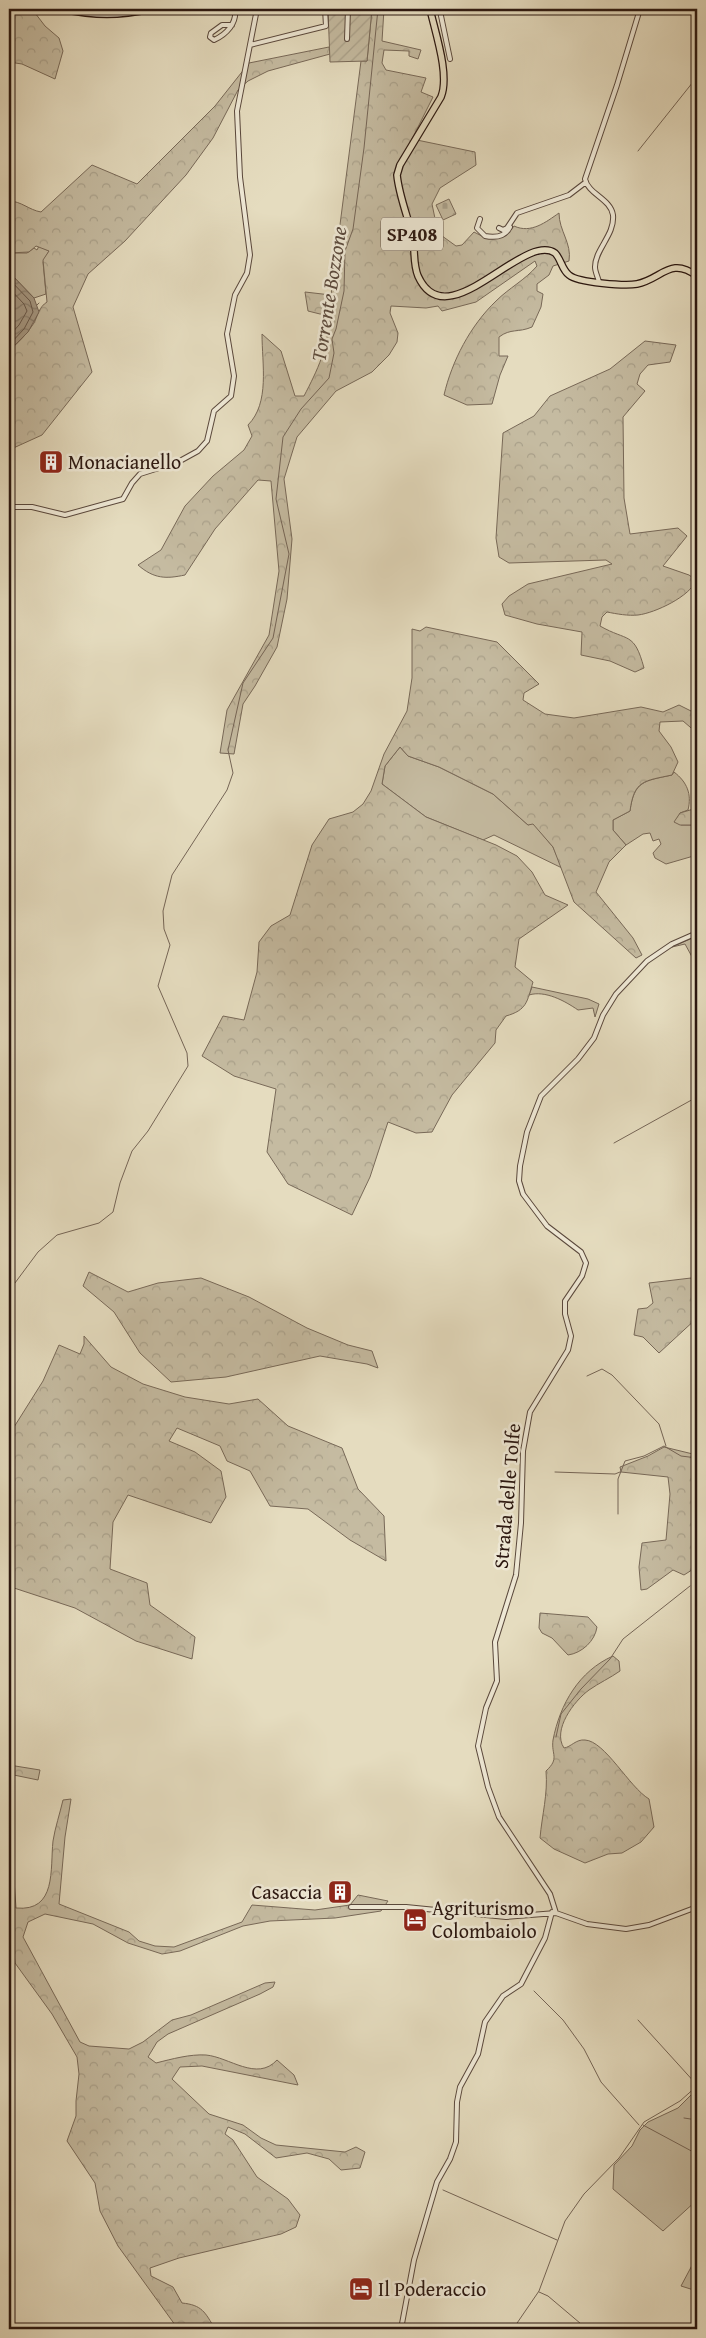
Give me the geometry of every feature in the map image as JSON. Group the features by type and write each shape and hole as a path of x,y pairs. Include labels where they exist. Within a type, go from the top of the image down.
{"main road":[{"name":"SP408","path":"430,11 444,74 443,90 400,165 397,175 413,240 416,270 421,281 436,293 458,295 530,253 544,249 556,254 565,272 572,278 636,284 674,268 687,270 697,276"}],"street":[{"path":"62,9 88,14 124,15 151,9"},
{"path":"232,25 222,25 211,32 211,38 214,40 221,36 232,25 235,9"},
{"path":"9,507 32,507 65,515 123,499 132,483 140,474 178,462 198,451 207,440 214,411 231,396 234,376 227,334 235,295 247,273 250,255 240,178 237,112 257,9"},
{"path":"250,45 326,26 325,9"},
{"path":"347,39 348,9"},
{"path":"430,11 450,9"},
{"path":"599,282 596,263 610,235 613,215 609,206 586,182 586,174 617,85 640,9"},
{"path":"440,11 450,59"},
{"path":"480,219 477,225 479,232 491,237 498,237 506,232 516,213 569,195 586,182"},
{"path":"499,228 505,230 512,220"},
{"name":"Strada delle Tolfe","path":"554,1912 550,1894 499,1817 488,1787 478,1746 486,1708 497,1681 495,1642 516,1576 521,1523 522,1463 528,1417 533,1404 561,1364 568,1350 571,1336 565,1314 565,1301 582,1276 586,1264 581,1252 547,1226 523,1194 519,1181 520,1166 527,1132 541,1096 578,1059 594,1038 603,1015 616,994 647,961 672,944 697,933"},
{"path":"351,1907 406,1906 506,1917 554,1912 587,1924 626,1929 650,1925 697,1907"},
{"path":"401,2329 414,2260 438,2182 450,2159 456,2142 457,2102 460,2087 478,2054 485,2022 503,1996 521,1984 545,1938 554,1912"}],"green space":[{"path":"9,9 32,9 45,26 59,38 63,51 55,79 22,64 9,62"},
{"path":"328,9 372,9 367,61 330,62"},
{"path":"372,9 384,9 382,41 421,50 418,59 409,56 409,51 384,50 382,63 386,70 426,78 421,92 433,97 412,139 475,152 476,165 440,188 432,204 438,233 456,246 462,245 474,232 485,237 501,237 514,226 526,229 532,228 559,213 561,226 569,248 569,261 553,266 549,275 537,284 537,291 543,294 541,307 532,327 507,332 499,337 499,356 508,356 500,375 492,404 467,405 444,395 447,382 463,345 478,321 501,296 537,266 535,261 476,302 442,311 438,306 426,308 391,306 390,313 398,333 397,342 389,355 372,372 336,391 297,437 284,479 292,539 287,599 277,647 243,704 234,754 220,753 227,710 269,635 279,571 271,481 258,480 215,529 185,575 160,577 149,573 138,565 161,550 185,506 213,476 244,450 252,436 248,425 255,416 262,394 262,334 281,351 295,396 304,396 318,367 327,337 328,316 308,311 305,292 331,295 361,61 367,61"},
{"path":"329,47 330,54 268,71 248,81 238,90 213,138 186,175 125,241 88,274 73,307 92,372 42,435 9,450 9,351 28,331 40,309 47,302 43,260 49,251 36,246 29,252 9,253 9,201 17,202 41,212 92,165 137,184 215,106 249,63"},
{"path":"449,199 456,214 443,220 436,205"},
{"path":"39,246 49,251 43,262 46,294 34,298 9,272 9,253 27,253 34,248 37,250"},
{"path":"645,341 676,345 670,362 648,365 640,374 637,384 645,391 623,417 624,498 630,534 678,528 687,536 663,566 689,575 696,580 693,586 680,598 654,611 634,615 607,612 602,617 600,626 629,639 637,648 644,668 635,672 610,661 581,655 582,632 537,624 505,615 502,604 509,596 528,584 612,564 606,560 509,563 499,557 496,538 503,433 534,416 550,396 610,369"},
{"path":"426,627 497,642 539,684 524,693 523,700 545,714 574,718 641,707 663,712 679,705 697,714 697,733 683,721 660,722 659,731 671,747 678,762 672,775 642,784 634,793 630,811 613,820 613,830 626,845 609,862 596,892 633,938 642,955 636,958 574,902 553,847 533,824 528,825 493,794 439,767 408,756 400,747 385,766 382,784 426,817 496,845 517,856 532,872 545,895 568,905 519,939 515,967 533,982 527,1000 522,1008 506,1016 496,1030 495,1043 452,1095 432,1132 416,1133 388,1122 370,1177 352,1215 288,1184 267,1152 276,1089 234,1076 202,1056 223,1016 244,1020 257,972 259,942 271,926 290,915 312,845 329,819 353,812 363,804 371,791 384,754 407,711 412,678 412,629 420,631"},
{"path":"400,747 408,756 439,767 493,794 528,825 533,823 553,847 562,868 494,835 483,840 426,817 382,784 385,766"},
{"path":"674,772 685,784 689,794 688,810 680,813 681,825 697,825 697,855 666,864 655,858 653,853 661,844 659,839 653,841 650,833 643,834 626,845 613,830 613,820 630,811 634,794 642,784 672,775"},
{"path":"697,808 697,825 680,825 674,822 680,813"},
{"path":"697,936 697,966 685,944 672,947"},
{"path":"532,987 588,999 599,1004 595,1017 593,1008 578,1010 548,995 529,995"},
{"path":"89,1272 128,1292 158,1283 201,1278 249,1297 307,1328 348,1345 372,1351 378,1368 367,1364 320,1356 226,1377 171,1382 140,1353 114,1312 83,1286"},
{"path":"691,1278 697,1288 697,1318 659,1353 643,1337 634,1335 638,1309 647,1308 653,1303 649,1283"},
{"path":"84,1336 111,1367 143,1384 185,1397 229,1404 258,1399 288,1426 342,1448 358,1489 384,1516 386,1561 350,1540 308,1509 270,1506 250,1471 227,1461 220,1446 177,1428 169,1441 195,1452 221,1471 226,1497 211,1523 128,1495 113,1522 110,1569 147,1583 150,1605 195,1637 192,1659 136,1641 75,1608 14,1588 9,1584 9,1435 43,1381 59,1345 80,1354 84,1344"},
{"path":"664,1447 697,1455 697,1570 695,1568 684,1575 673,1570 647,1589 641,1590 639,1567 642,1543 666,1540 670,1494 668,1477 621,1472 620,1467 648,1456"},
{"path":"540,1613 588,1617 597,1627 596,1632 587,1646 578,1652 568,1655 552,1638 542,1633 539,1628"},
{"path":"613,1656 619,1661 620,1671 589,1690 571,1708 563,1725 561,1741 564,1748 585,1740 593,1742 601,1748 633,1785 649,1799 654,1827 641,1842 622,1853 608,1854 585,1863 554,1849 540,1838 546,1796 546,1771 553,1763 553,1740 566,1702 573,1690 590,1670"},
{"path":"9,1765 40,1770 38,1780 9,1774"},
{"path":"71,1799 65,1837 59,1904 129,1932 139,1941 155,1946 174,1947 242,1922 252,1905 315,1910 350,1905 358,1895 388,1901 381,1911 335,1918 270,1921 243,1926 180,1951 162,1954 128,1943 93,1924 45,1914 28,1922 23,1937 80,2042 89,2046 129,2049 143,2042 172,2020 191,2015 265,1983 275,1982 273,1987 260,1994 168,2034 157,2042 148,2057 156,2063 187,2056 206,2055 252,2069 261,2069 277,2060 294,2075 298,2085 202,2066 180,2067 172,2079 209,2114 243,2125 261,2138 276,2145 345,2152 356,2147 365,2152 360,2168 341,2170 329,2159 307,2153 276,2158 245,2134 228,2127 225,2134 233,2140 257,2177 288,2199 300,2215 296,2227 281,2234 179,2258 150,2268 151,2276 173,2287 182,2303 202,2310 215,2329 178,2329 118,2246 100,2211 95,2183 67,2141 76,2116 79,2074 77,2057 52,2014 15,1963 13,1944 9,1936 9,1866 14,1880 16,1908 29,1907 39,1903 45,1896 49,1886 53,1841 63,1800"},
{"path":"694,2092 697,2095 697,2200 663,2231 613,2189 614,2165 632,2146 640,2130 648,2122 678,2108"},
{"path":"697,2256 697,2291 681,2286"}],"water":[{"path":"9,272 34,298 39,312 28,332 9,351"}],"waterway":[{"name":"Torrente Bozzone","path":"9,1291 38,1252 57,1235 99,1223 113,1212 120,1183 132,1151 148,1131 188,1066 187,1053 158,986 170,945 164,929 163,911 172,875 227,790 233,773 228,750 243,683 273,638 289,554 276,499 283,437 301,409 329,378 334,353 332,339 344,291 345,251 353,229 364,148 378,9"},
{"path":"638,151 697,77"},
{"path":"614,1143 697,1097"},
{"path":"587,1376 602,1369 612,1375 659,1424 666,1446"},
{"path":"618,1514 618,1479 625,1461 644,1456 664,1446 681,1456 697,1458"},
{"path":"555,1472 615,1474 620,1472"},
{"path":"692,1585 697,1580"},
{"path":"556,1737 561,1714 581,1689 610,1659 623,1639 690,1586"},
{"path":"534,1991 563,2020 584,2049 601,2082 639,2125"},
{"path":"638,2020 697,2085"},
{"path":"513,2329 539,2291 565,2221 584,2194 619,2158 644,2122 680,2101 697,2086"},
{"path":"684,2118 697,2120"},
{"path":"643,2125 697,2154"},
{"path":"443,2190 557,2240"},
{"path":"539,2292 548,2296 587,2329"}],"place":[{"name":"Monacianello","path":"51,462"},
{"name":"Casaccia","path":"340,1892"},
{"name":"Agriturismo Colombaiolo","path":"415,1920"},
{"name":"Il Poderaccio","path":"361,2289"}]}
